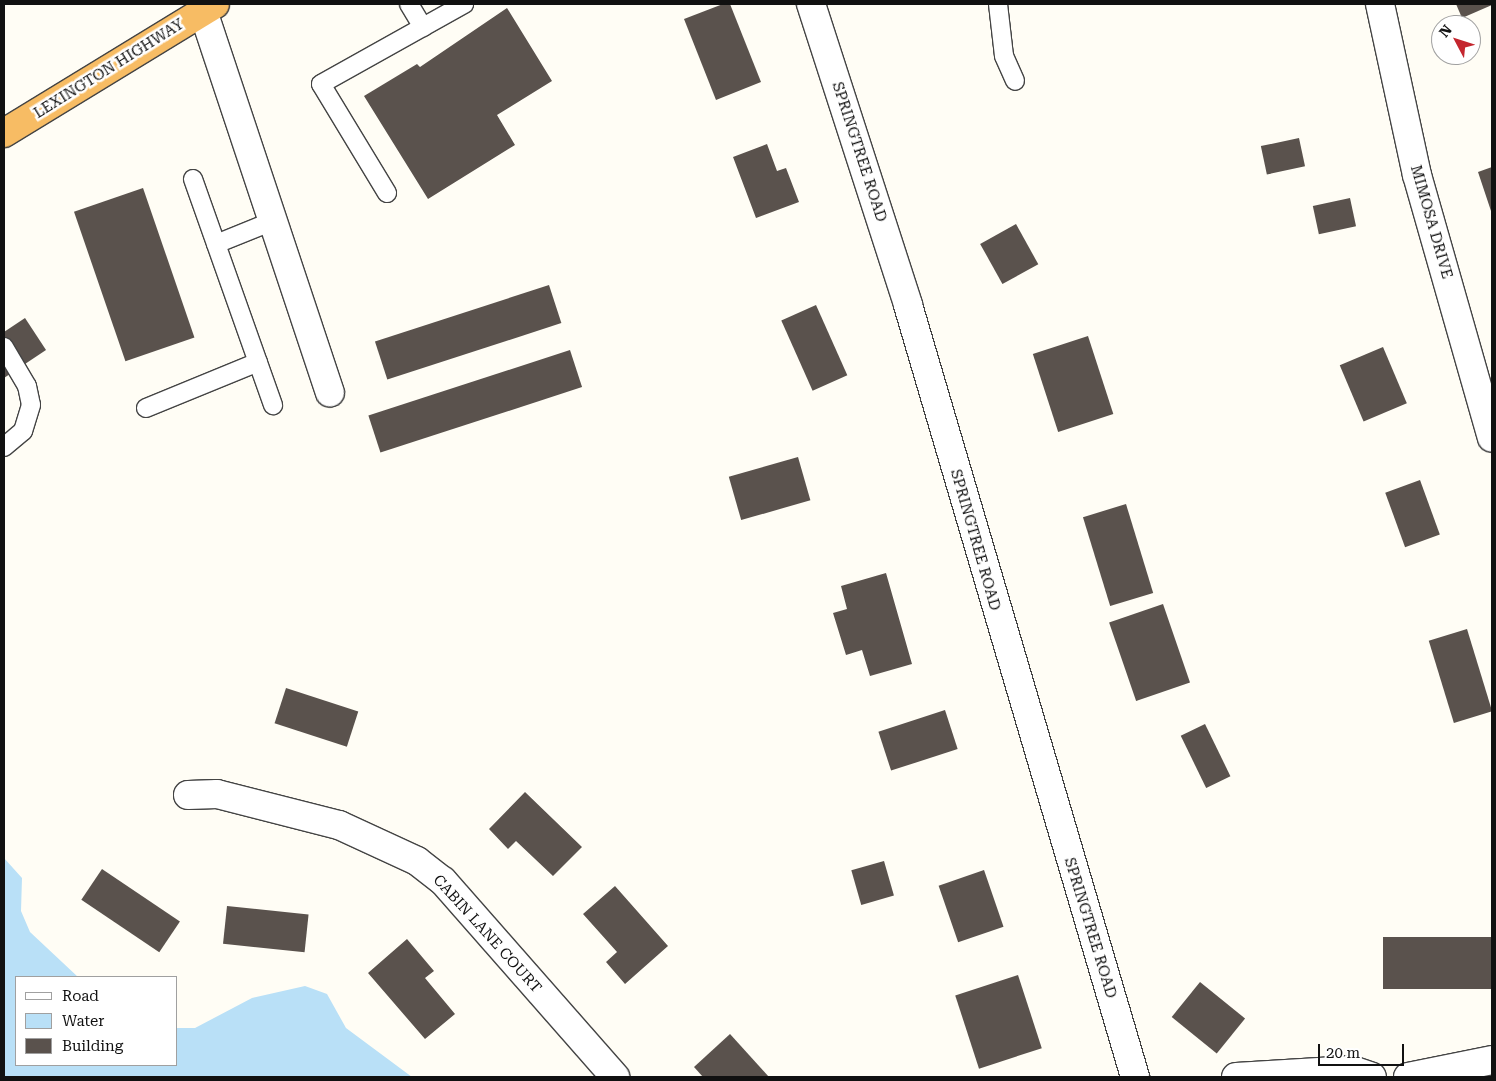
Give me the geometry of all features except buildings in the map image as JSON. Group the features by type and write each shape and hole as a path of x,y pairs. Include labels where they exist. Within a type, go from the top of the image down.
{"highway":[{"name":"LEXINGTON HIGHWAY","path":"4,133 209,7"}],"street":[{"name":"SPRINGTREE ROAD","path":"811,4 908,305 1135,1077"},
{"name":"MIMOSA DRIVE","path":"1380,4 1417,175 1492,438"},
{"path":"209,7 273,221 330,392"},
{"name":"CABIN LANE COURT","path":"188,795 217,794 339,824 417,860 443,881 615,1077"},
{"path":"1408,1077 1492,1060"},
{"path":"1236,1077 1352,1070 1372,1077"}],"lane":[{"path":"409,4 423,27"},
{"path":"387,193 321,84 464,4"},
{"path":"998,4 1004,56 1015,81"},
{"path":"193,179 273,406"},
{"path":"216,244 273,221"},
{"path":"4,347 27,386 31,405 23,430 4,447"},
{"path":"146,408 258,362"}],"water":[{"path":"4,858 22,878 21,911 30,932 77,976 15,976 15,1066 178,1066 178,1028 195,1028 252,998 305,986 327,994 346,1028 412,1077 4,1077"}]}
